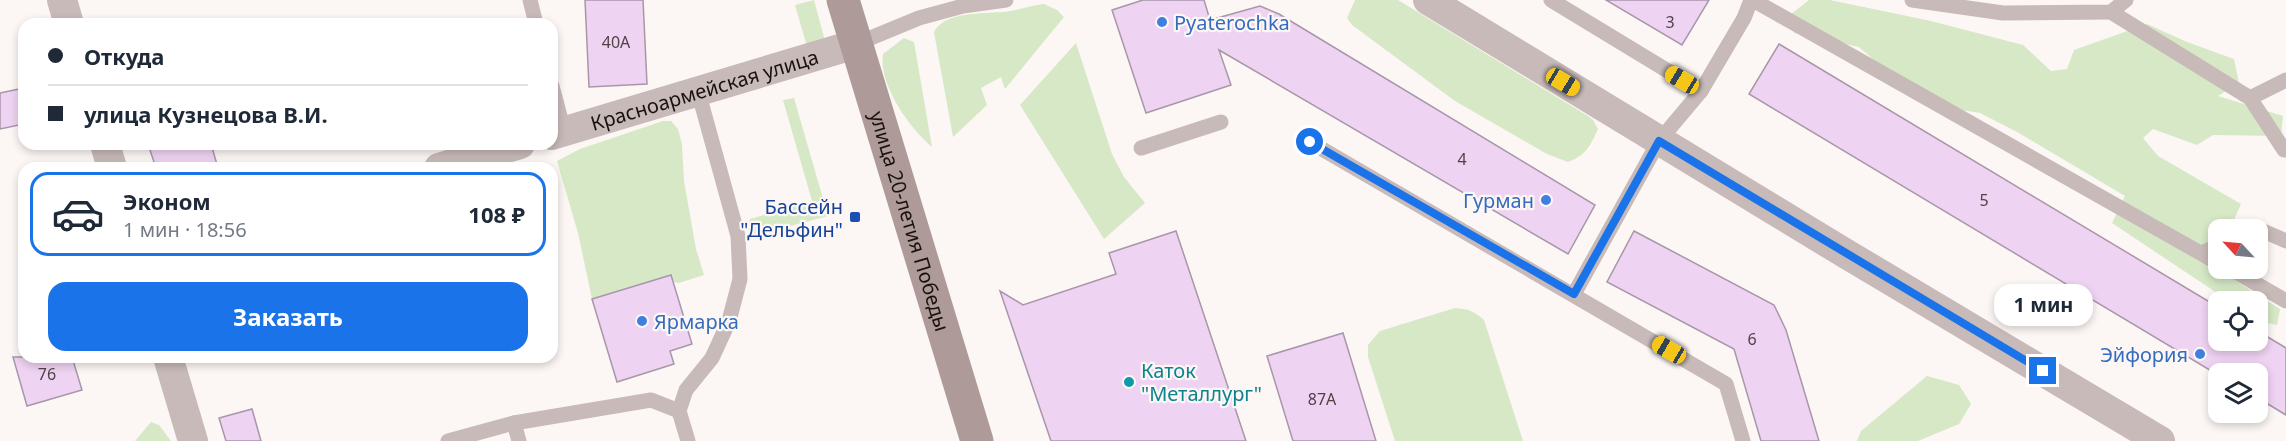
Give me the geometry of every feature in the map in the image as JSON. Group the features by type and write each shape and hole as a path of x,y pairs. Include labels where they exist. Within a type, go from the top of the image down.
{"street":[{"path":"62,0 67,18"},
{"name":"улица 20-летия Победы","path":"843,0 977,441"},
{"path":"1428,0 2160,441"},
{"name":"Красноармейская улица","path":"558,133 856,44"},
{"path":"459,162 500,150"},
{"path":"170,363 193,441"}],"lane":[{"path":"530,0 534,18"},
{"path":"856,44 919,18 963,6 1006,0"},
{"path":"1551,0 1701,91"},
{"path":"1574,294 1659,141 1701,91 1744,18 1752,0 2208,257"},
{"path":"1911,0 2003,13 2032,6 2111,12 2250,98 2286,150"},
{"path":"2111,12 2126,0"},
{"path":"2250,98 2286,81"},
{"path":"688,441 679,411 686,390 712,358 729,321 740,279 738,236 698,92"},
{"path":"1141,148 1221,122"},
{"path":"1310,142 1726,384 1743,441"},
{"path":"2268,233 2286,241"},
{"path":"2201,253 2208,250"},
{"path":"2248,279 2286,301"},
{"path":"448,441 514,423 651,400 679,411"},
{"path":"514,423 519,441"}],"green space":[{"path":"814,0 825,41 808,50 795,5"},
{"path":"1355,0 1398,0 1588,116 1598,129 1590,145 1579,157 1568,162 1547,154 1455,101 1352,25 1347,18"},
{"path":"1809,0 1830,0 1931,21 2023,45 2051,71 2067,69 2074,50 2147,24 2234,59 2239,83 2218,96 2283,116 2281,136 2213,135 2197,145 2153,129 2143,138 2158,156 2241,204 2234,219 2208,219 2208,279 2233,279 2252,291 2214,291 2112,223 2125,196 2019,133 1980,113 1924,104 1859,47 1794,33 1791,14"},
{"path":"1044,4 1057,10 1064,17 1005,89 1001,77 981,88 987,105 953,137 934,32 946,20 955,17"},
{"path":"904,38 914,42 932,147 914,129 897,105 885,79 883,54"},
{"path":"1076,43 1112,154 1124,177 1145,203 1104,239 1020,105"},
{"path":"794,98 828,216 756,235 749,232 747,227 750,219 812,201 783,100"},
{"path":"663,121 671,121 678,129 682,144 684,181 696,249 704,275 679,283 674,282 671,275 592,299 578,233 557,161 580,149"},
{"path":"2268,301 2280,309 2277,325 2268,323"},
{"path":"1455,308 1471,311 1484,320 1523,441 1395,441 1368,357 1368,345 1380,331"},
{"path":"1927,376 1959,385 1971,404 1959,424 1918,441 1857,441 1861,431"},
{"path":"151,422 159,425 171,441 135,441"}],"building":[{"path":"585,0 643,0 647,84 589,87"},
{"path":"1143,0 1204,0 1210,20 1260,6 1279,14 1595,205 1568,254 1219,50 1231,85 1146,113 1112,10"},
{"path":"1606,0 1709,0 1682,45"},
{"path":"1779,44 2208,301 2208,351 2268,351 2268,337 2286,348 2286,415 2268,404 2268,363 2208,363 2208,369 1749,94"},
{"path":"18,89 18,125 0,129 0,93"},
{"path":"150,150 213,150 216,162 154,162"},
{"name":"Каток \"Металлург\"","path":"1176,231 1246,441 1051,441 1000,291 1023,305 1116,274 1109,253"},
{"path":"1634,231 1774,305 1786,330 1819,441 1761,441 1734,349 1607,282"},
{"name":"Ярмарка","path":"671,275 692,344 670,351 674,364 617,382 592,299"},
{"path":"1343,333 1376,441 1293,441 1267,356"},
{"path":"13,357 18,357 18,363 74,363 82,390 27,406"},
{"path":"252,409 261,441 226,441 219,418"}],"place":[{"name":"Pyaterochka","path":"1162,22"},
{"name":"Гурман","path":"1546,200"},
{"name":"Бассейн \"Дельфин\"","path":"855,217"},
{"name":"Ярмарка","path":"642,321"},
{"name":"Эйфория","path":"2200,354"},
{"name":"Каток \"Металлург\"","path":"1129,382"}],"route":[{"path":"1310,142 1574,294 1659,141 2043,371"}]}
